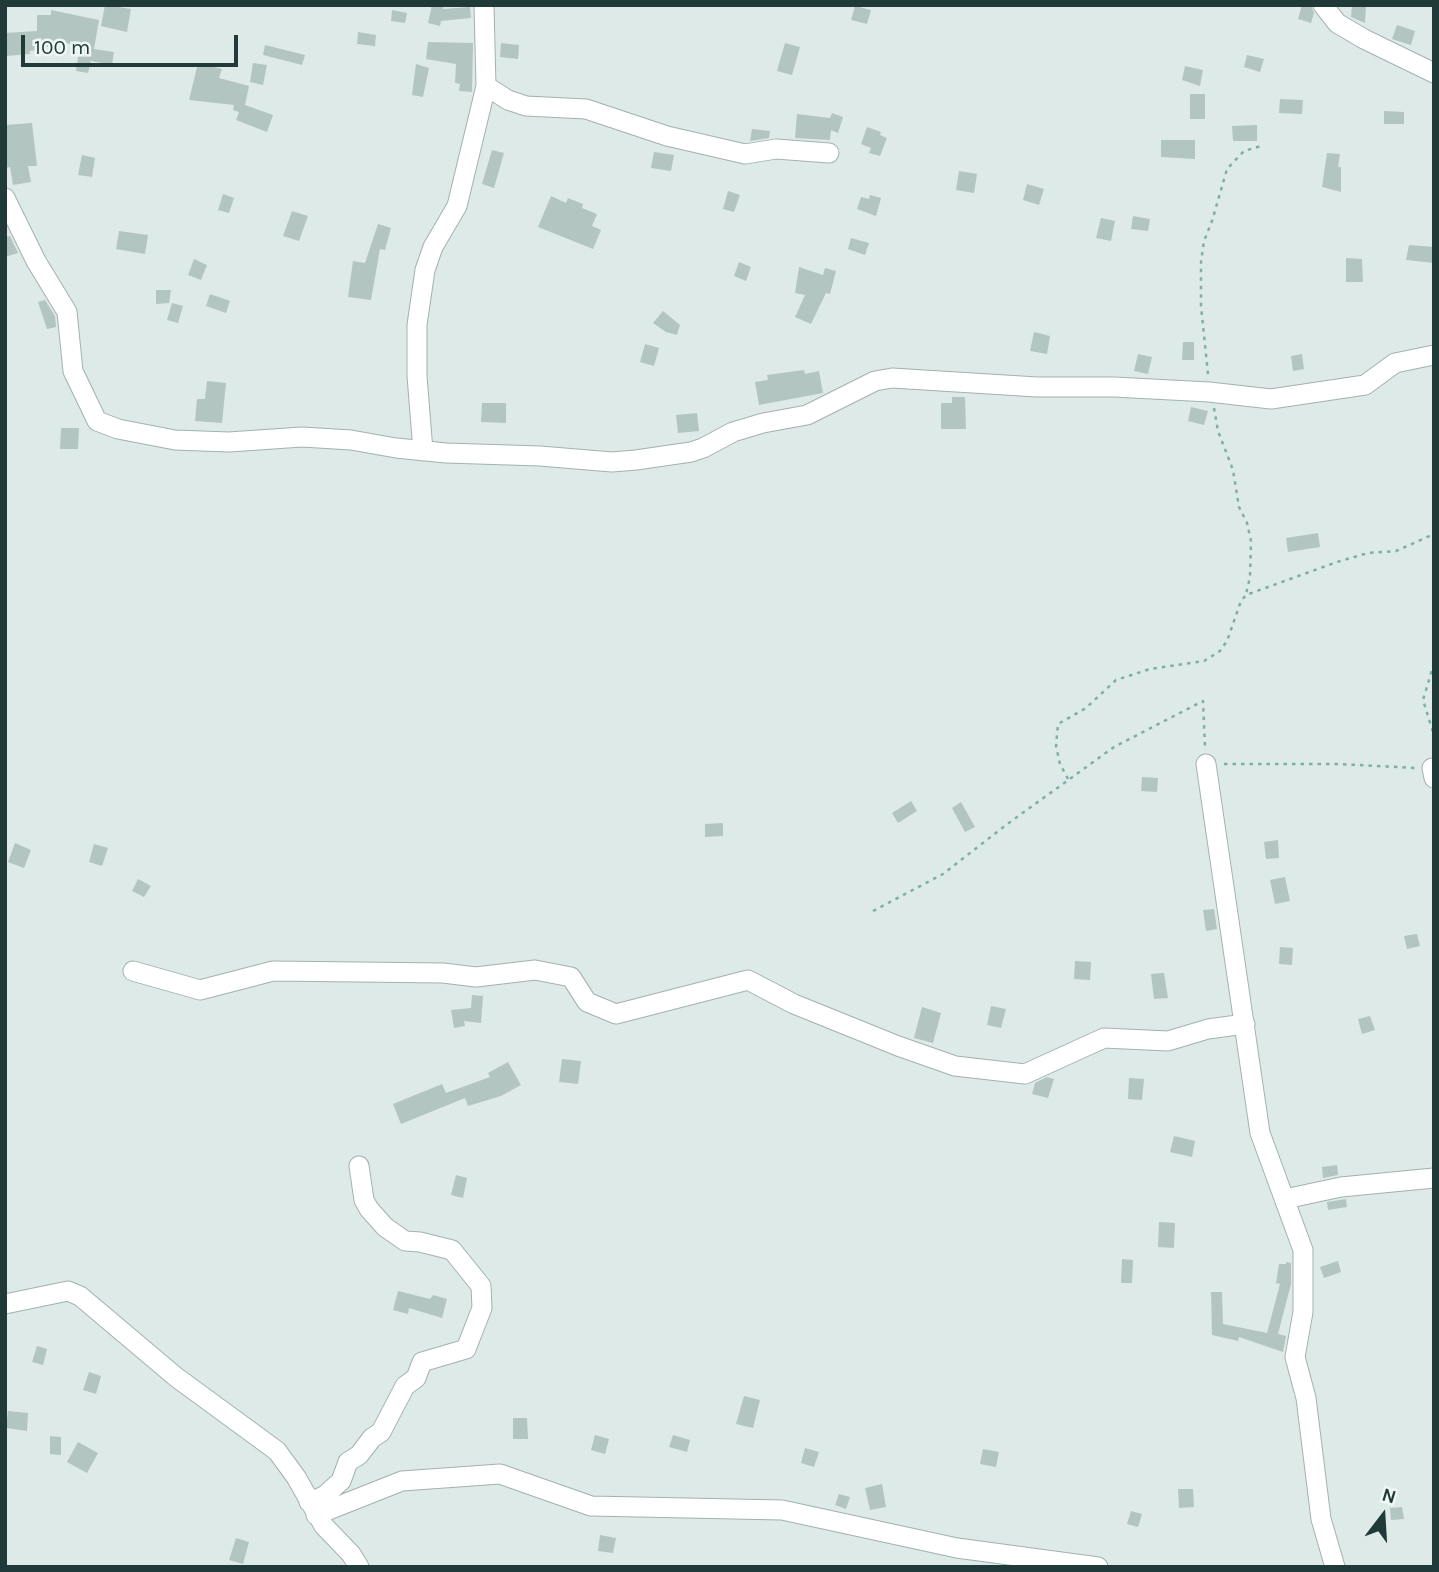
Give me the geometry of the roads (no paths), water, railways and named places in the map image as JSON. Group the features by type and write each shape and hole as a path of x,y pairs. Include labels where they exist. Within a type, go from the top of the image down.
{"street":[{"path":"422,451 417,325 425,271 433,247 457,206 486,86 484,5"},
{"path":"1323,5 1337,23 1434,73"},
{"path":"486,86 508,100 526,106 586,109 667,136 745,154 776,149 829,153"},
{"path":"5,198 36,261 67,312 71,325 73,371 97,421 104,425 175,440 196,442 302,437 351,440 422,451 612,462 661,458 703,448 733,432 807,415 875,382 892,378 1037,387 1209,391 1271,399 1292,398 1365,385 1395,363 1434,355"},
{"path":"1206,764 1260,1133 1303,1250 1303,1312 1295,1357 1306,1398 1321,1519 1335,1567"},
{"path":"133,971 200,990 273,971 443,973 476,977 535,970 571,978 587,1002 616,1014 748,980 794,1004 955,1066 1025,1074 1104,1038 1168,1041 1208,1029 1245,1024"},
{"path":"312,1508 337,1485 348,1462 359,1455 372,1437 383,1430 405,1386 416,1378 422,1362 467,1347 482,1308 481,1286 452,1250 405,1241 386,1227 369,1209 364,1200 359,1167"},
{"path":"1285,1199 1341,1187 1434,1178"},
{"path":"5,1304 68,1292 80,1296 176,1377 276,1451 292,1470 312,1508 359,1567"},
{"path":"312,1508 402,1481 500,1474 591,1506 782,1510 957,1548 1098,1567"}]}
